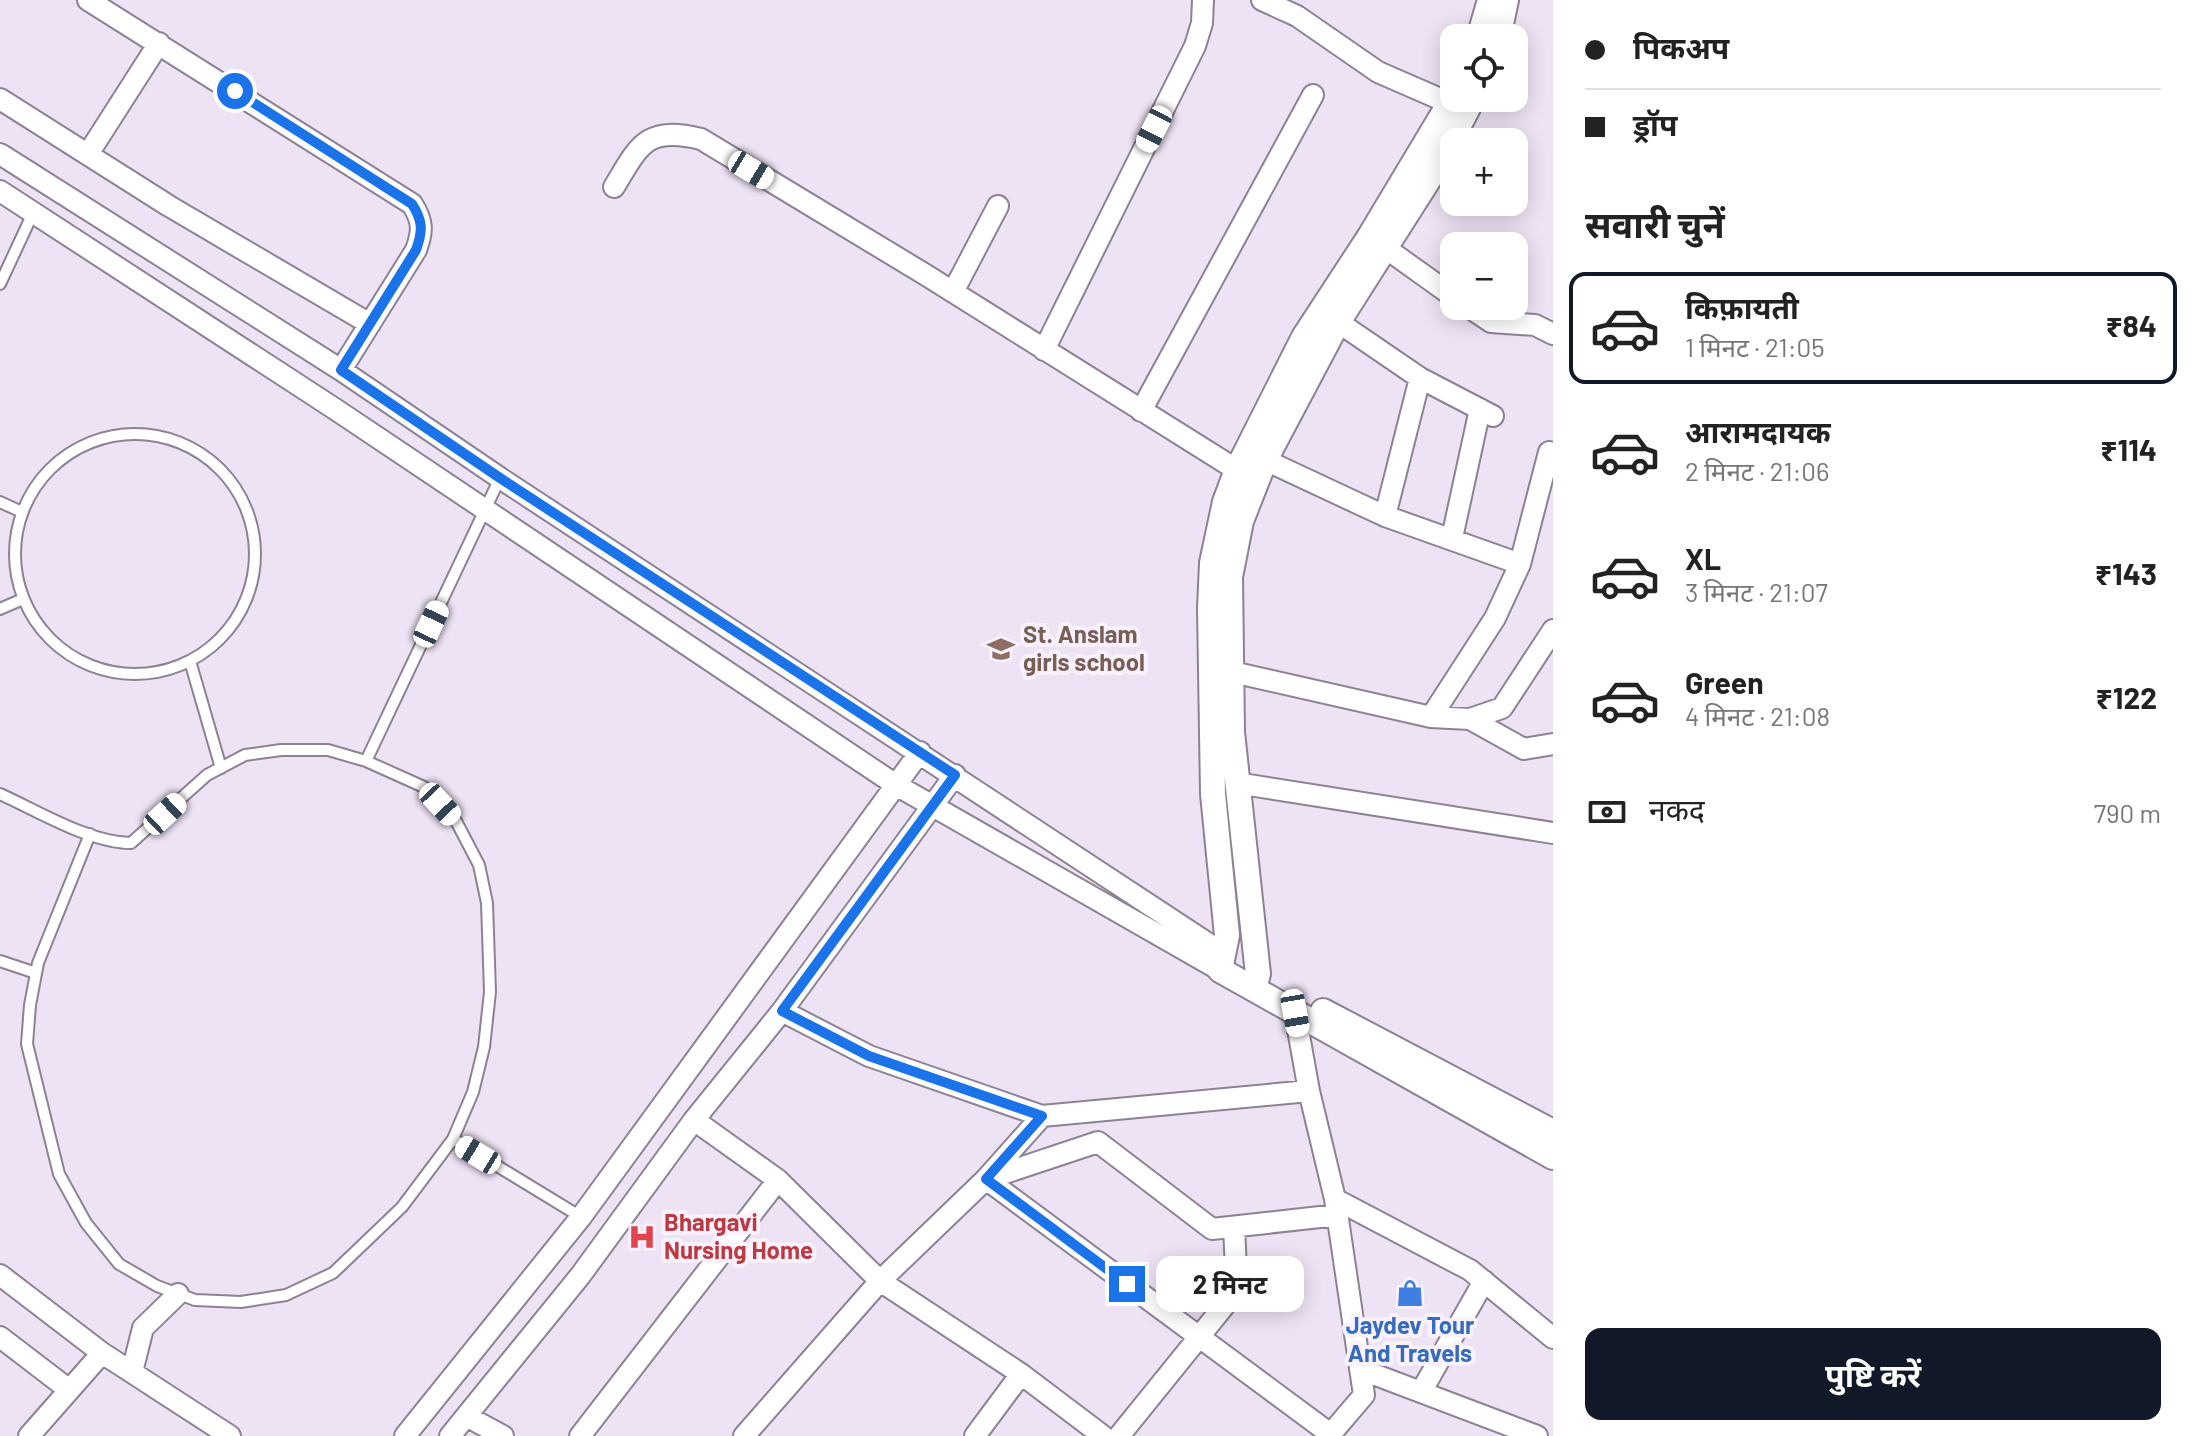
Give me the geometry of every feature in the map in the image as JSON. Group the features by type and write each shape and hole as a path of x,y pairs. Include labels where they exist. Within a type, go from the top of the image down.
{"street":[{"path":"88,0 412,204 421,218 421,235 416,250 341,370"},
{"path":"1044,350 1195,46 1202,23 1203,0"},
{"path":"1262,0 1297,16 1378,72 1440,94"},
{"path":"1483,24 1490,0"},
{"path":"1501,24 1506,0"},
{"path":"88,154 159,43"},
{"path":"1141,411 1313,95"},
{"path":"0,99 169,206 370,324"},
{"path":"1458,112 1441,160 1304,337 1237,470 1225,502 1212,563 1221,669 1232,732 1256,982 1295,1013 1553,1157"},
{"path":"614,187 634,154 646,141 662,134 701,139 1237,470"},
{"path":"0,154 341,370 500,478 955,775 1222,962"},
{"path":"0,191 485,509 896,785 1256,982 1553,1132"},
{"path":"953,292 998,206"},
{"path":"1377,242 1440,287"},
{"path":"1222,962 1227,935 1213,794 1221,669 1234,550 1241,521 1265,460 1377,242"},
{"path":"1488,320 1535,325 1553,334"},
{"path":"1338,322 1420,378 1486,413 1452,538"},
{"path":"1385,516 1420,378"},
{"path":"1431,717 1495,618 1520,564 1549,452"},
{"path":"1265,460 1385,516 1520,564"},
{"path":"1221,669 1431,717 1470,719 1502,708 1553,630"},
{"path":"1470,719 1524,749 1553,744"},
{"path":"405,1436 581,1217 920,752"},
{"path":"450,1436 580,1276 694,1120 782,1011 955,775"},
{"path":"1236,783 1553,833"},
{"path":"782,1011 869,1056 1042,1116 1309,1091"},
{"path":"986,1179 1329,1435 1364,1395 1337,1207 1309,1091 1295,1013"},
{"path":"744,1436 880,1281 986,1179 1042,1116"},
{"path":"694,1120 778,1180 880,1281 1021,1374 1103,1436"},
{"path":"986,1179 1098,1142 1212,1229 1337,1207 1470,1270 1553,1338"},
{"path":"580,1436 778,1180"},
{"path":"1119,1436 1237,1290 1234,1227"},
{"path":"0,1275 102,1353 230,1436"},
{"path":"1421,1392 1484,1281"},
{"path":"132,1372 143,1328 178,1294"},
{"path":"0,1337 68,1389"},
{"path":"29,1436 102,1353"},
{"path":"1360,1369 1537,1436"},
{"path":"975,1436 1021,1374"},
{"path":"468,1417 503,1436"}],"lane":[{"path":"0,284 33,213"},
{"path":"133,433 168,438 201,453 215,464 239,491 247,508 254,534 256,560 248,596 236,619 219,640 190,661 173,668 137,674 93,666 54,643 23,599 14,547 22,512 34,488 51,467 80,446 106,437 133,433"},
{"path":"366,761 500,478"},
{"path":"0,502 22,512"},
{"path":"0,609 23,599"},
{"path":"190,661 221,768"},
{"path":"0,794 114,843 131,843 207,775 245,755 281,750 328,750 366,761 424,787 456,821 479,865 487,903 490,992 484,1047 473,1092 453,1139 402,1207 333,1273 286,1295 241,1302 195,1300 157,1286 119,1264 86,1223 59,1174 27,1044 36,973 90,834"},
{"path":"0,961 36,973"},
{"path":"453,1139 581,1217"}],"place":[{"name":"St. Anslam girls school","path":"1001,649"},
{"name":"Bhargavi Nursing Home","path":"642,1237"},
{"name":"Jaydev Tour And Travels","path":"1410,1293"}],"route":[{"path":"235,91 412,204 421,218 421,235 416,250 341,370 500,478 955,775 782,1011 869,1056 1042,1116 986,1179 1127,1284"}]}
